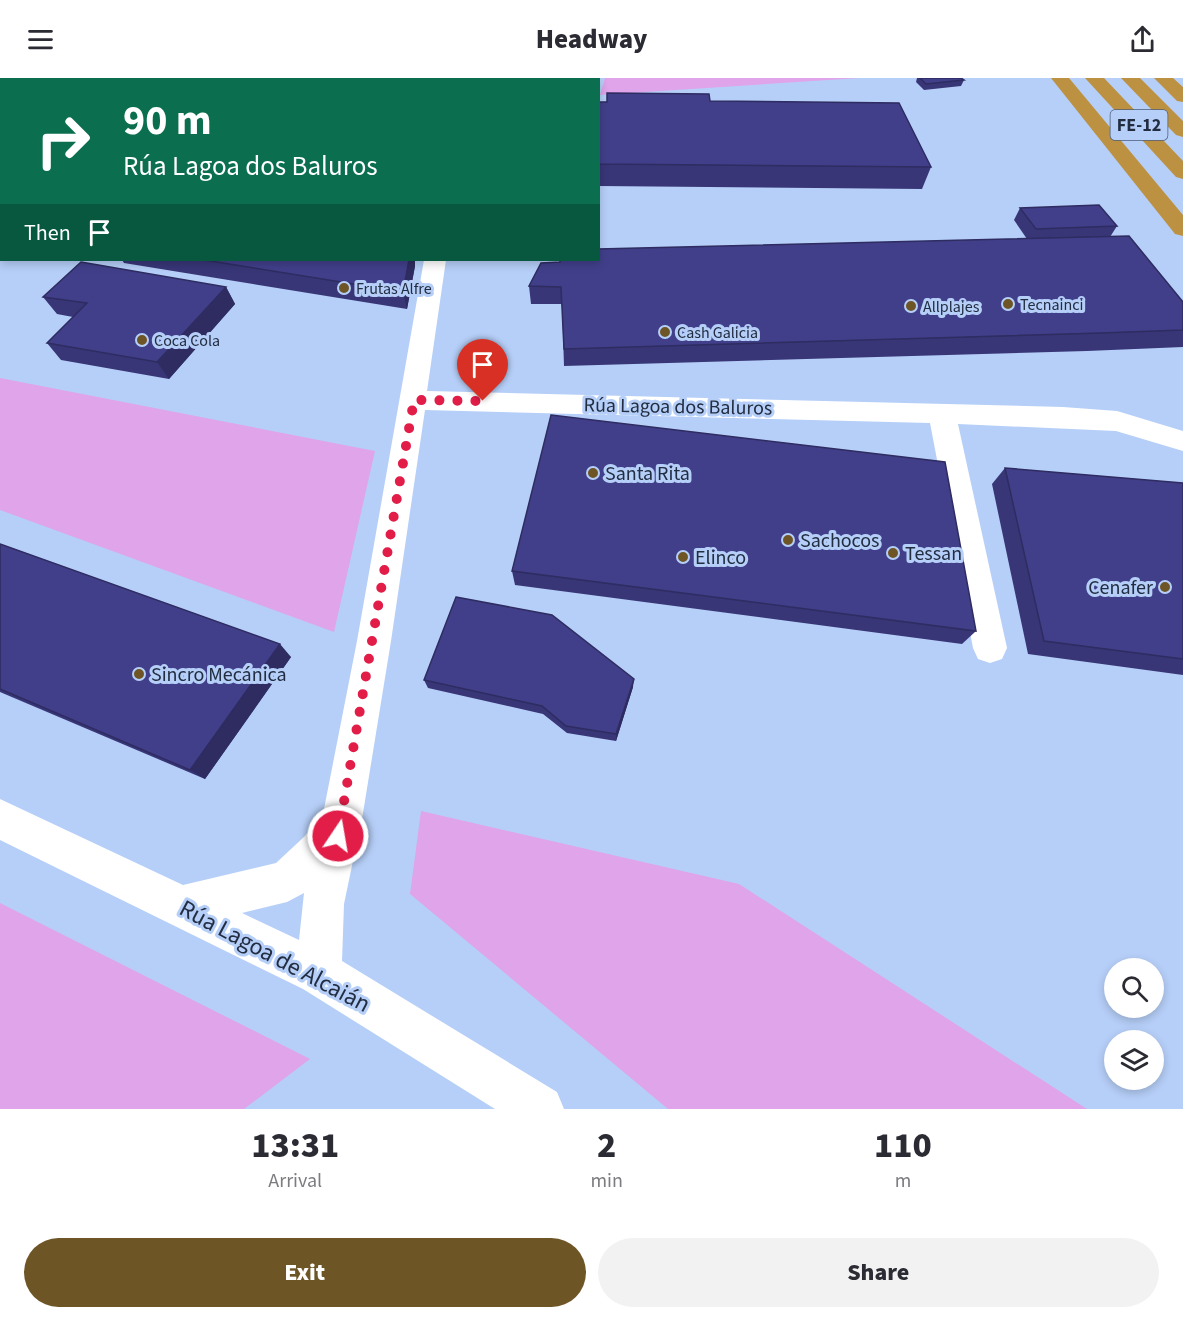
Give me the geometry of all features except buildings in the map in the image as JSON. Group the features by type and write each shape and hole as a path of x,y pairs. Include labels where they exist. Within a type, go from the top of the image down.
{"highway":[{"path":"1060,78 1183,229"},
{"name":"FE-12","path":"1094,78 1183,173"},
{"name":"FE-12","path":"1130,78 1183,131"},
{"path":"1163,78 1183,97"}],"street":[{"path":"319,973 323,904 343,813 414,400 435,261"},
{"name":"Rúa Lagoa dos Baluros","path":"414,400 942,412 1117,421 1183,441"},
{"path":"942,412 990,648"},
{"path":"182,907 287,880 319,850 343,813"},
{"name":"Rúa Lagoa de Alcaián","path":"0,819 319,973 540,1109"}],"shaded area":[{"path":"605,78 859,78 600,95"},
{"path":"0,378 375,451 334,632 0,510"},
{"path":"421,811 739,884 1087,1109 668,1109 410,894"},
{"path":"0,903 310,1059 244,1109 0,1109"}],"place":[{"name":"Frutas Alfre","path":"344,288"},
{"name":"Tecnainci","path":"1008,304"},
{"name":"Allplajes","path":"911,306"},
{"name":"Cash Galicia","path":"665,332"},
{"name":"Coca Cola","path":"142,340"},
{"name":"Santa Rita","path":"593,473"},
{"name":"Sachocos","path":"788,540"},
{"name":"Tessan","path":"893,553"},
{"name":"Elinco","path":"683,557"},
{"name":"Cenafer","path":"1165,587"},
{"name":"Sincro Mecánica","path":"139,674"}],"route":[{"path":"338,836 374,641 414,400 483,401"}]}
